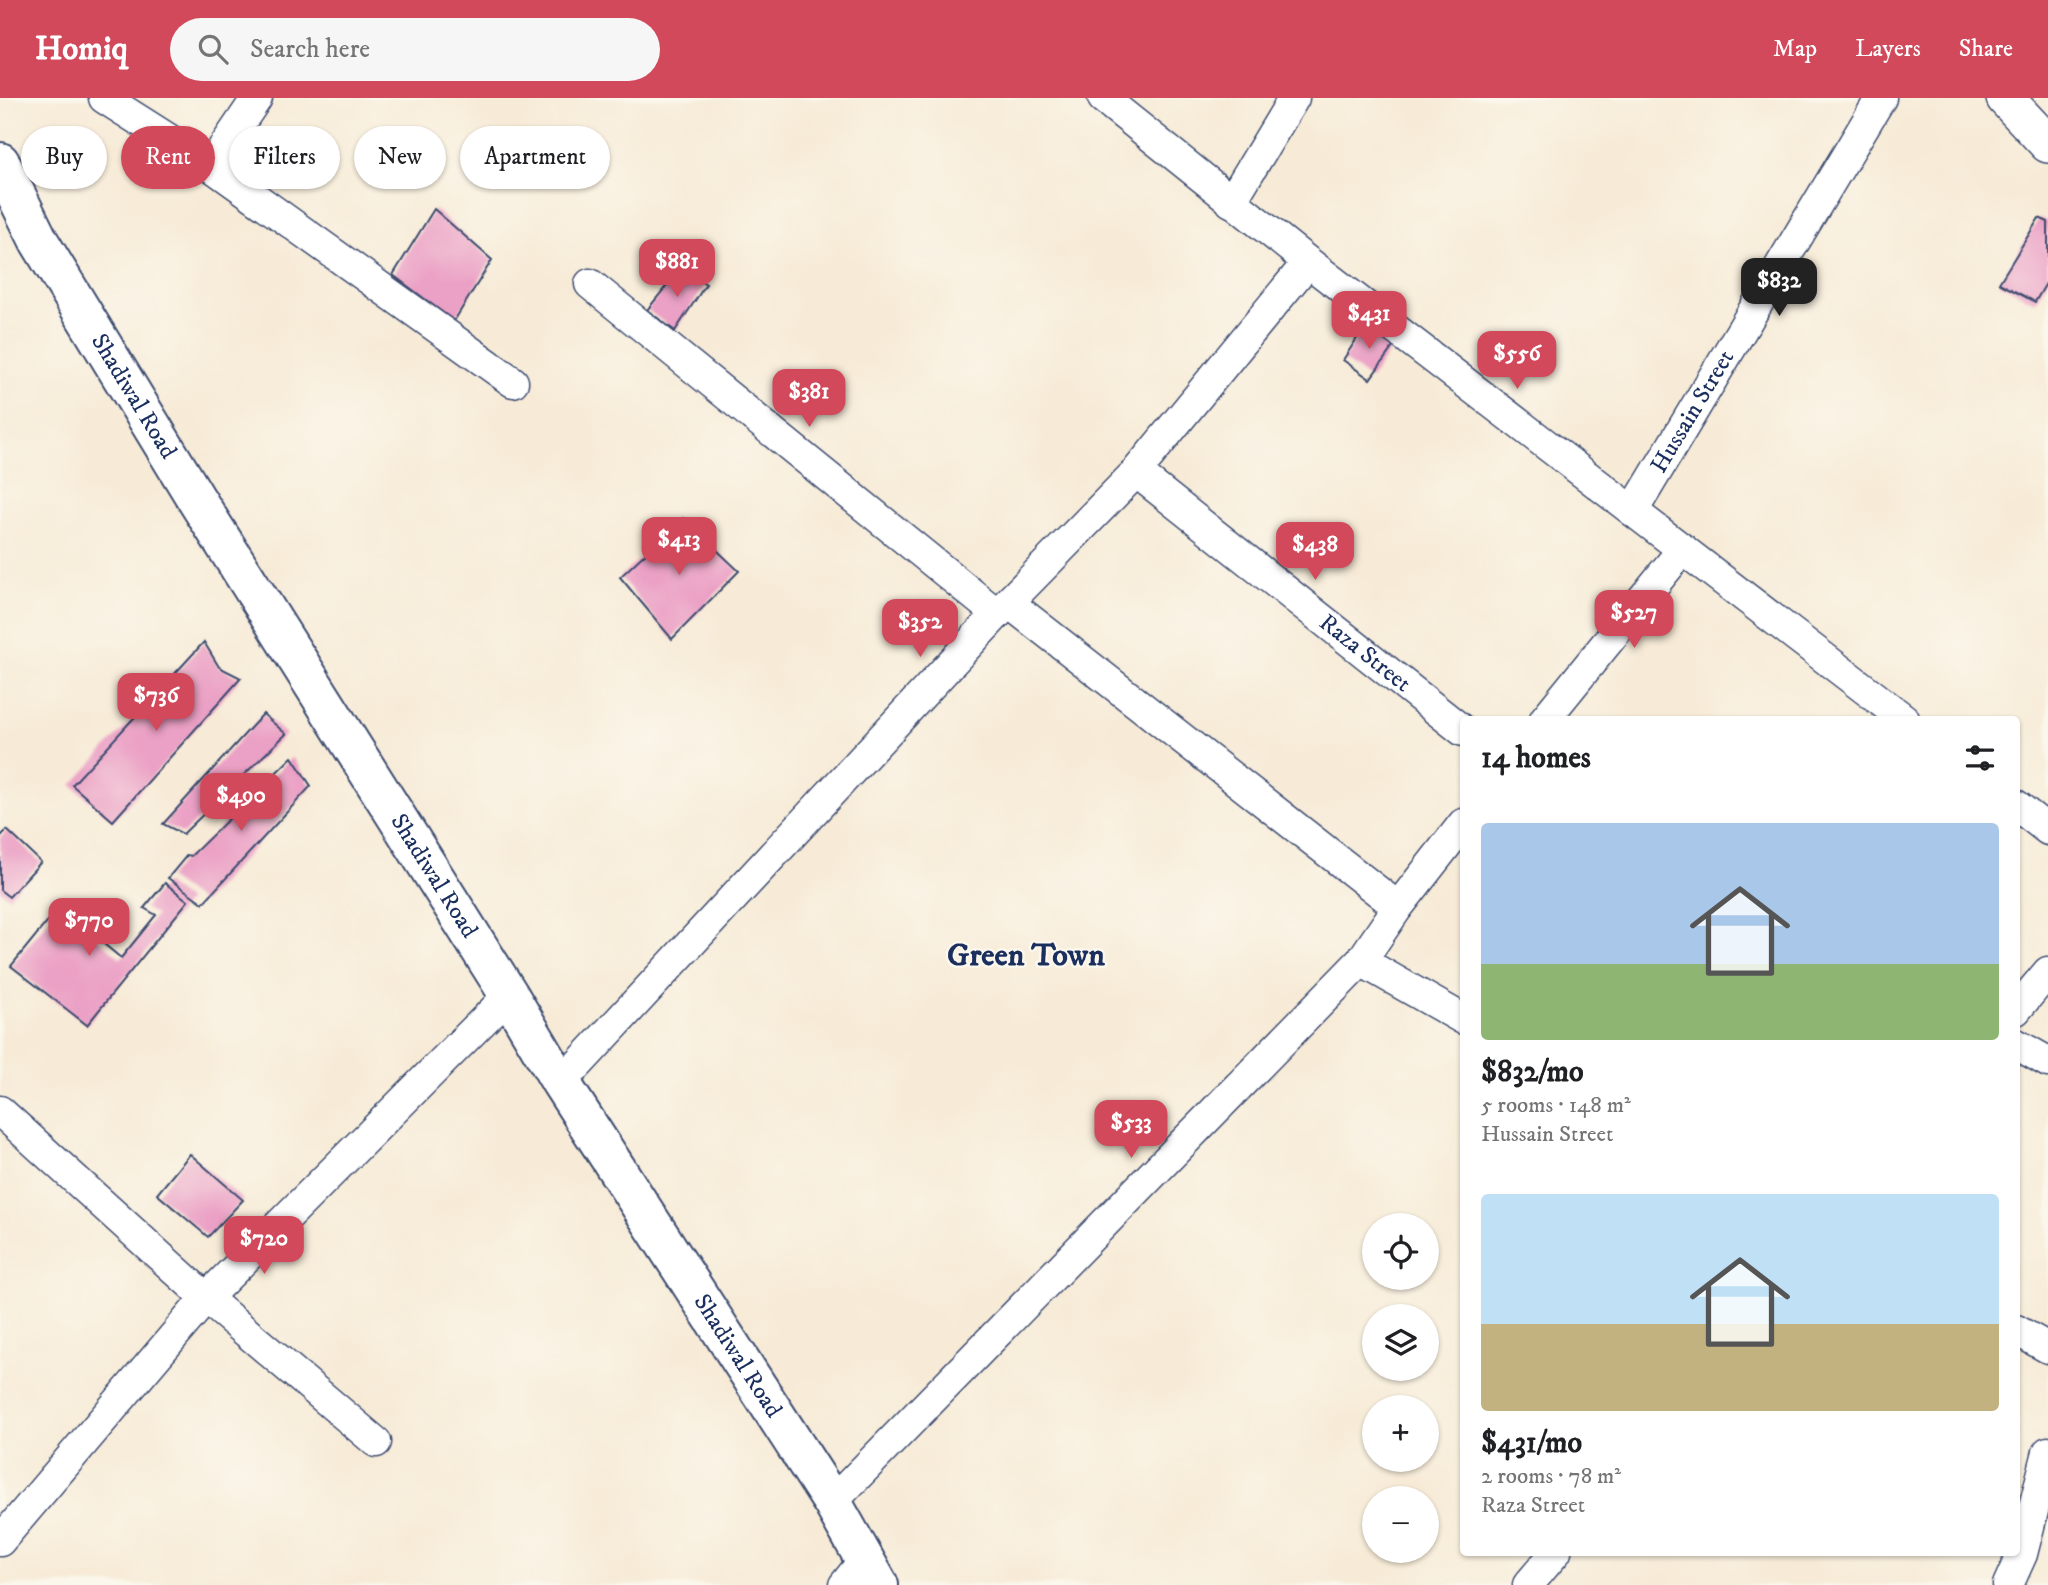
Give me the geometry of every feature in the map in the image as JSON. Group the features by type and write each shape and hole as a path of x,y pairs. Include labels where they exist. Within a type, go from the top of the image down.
{"main road":[{"name":"Shadiwal Road","path":"0,162 39,241 191,490 509,995 561,1083 832,1502 863,1577"}],"street":[{"path":"104,98 148,126"},
{"path":"215,160 257,98"},
{"path":"1103,98 1308,262 1900,716"},
{"path":"1231,202 1294,98"},
{"name":"Hussain Street","path":"1633,512 1881,98"},
{"path":"2005,98 2048,144"},
{"path":"215,169 513,382"},
{"path":"561,1083 1003,608 1136,472 1308,262"},
{"path":"590,284 1003,608 1398,907"},
{"name":"Raza Street","path":"1136,472 1460,729"},
{"path":"1547,716 1683,550"},
{"path":"2020,808 2048,830"},
{"path":"832,1502 1361,961 1398,907 1460,828"},
{"path":"1361,961 1460,1017"},
{"path":"2020,1005 2048,972"},
{"path":"0,1541 206,1298 509,995"},
{"path":"2020,1046 2048,1062"},
{"path":"0,1111 206,1298 376,1443"},
{"path":"2020,1332 2048,1348"},
{"path":"2008,1585 2022,1554 2048,1452"},
{"path":"1528,1585 1553,1556"}],"building":[{"path":"434,209 492,260 454,321 393,275"},
{"path":"2039,218 2048,222 2048,280 2035,302 1999,283"},
{"path":"681,268 706,284 675,331 647,310"},
{"path":"1367,323 1395,344 1370,379 1343,360"},
{"path":"683,518 739,571 672,639 620,577"},
{"path":"204,642 219,667 241,678 113,821 72,785"},
{"path":"263,714 286,734 183,834 163,824"},
{"path":"292,757 311,786 203,903 168,878 187,855 191,856"},
{"path":"7,830 41,862 9,897 0,890 0,837"},
{"path":"165,883 188,901 87,1025 11,966 59,907 121,958 156,915 144,908"},
{"path":"190,1154 243,1200 208,1237 157,1194"}],"district":[{"name":"Green Town","path":"1026,956"}]}
